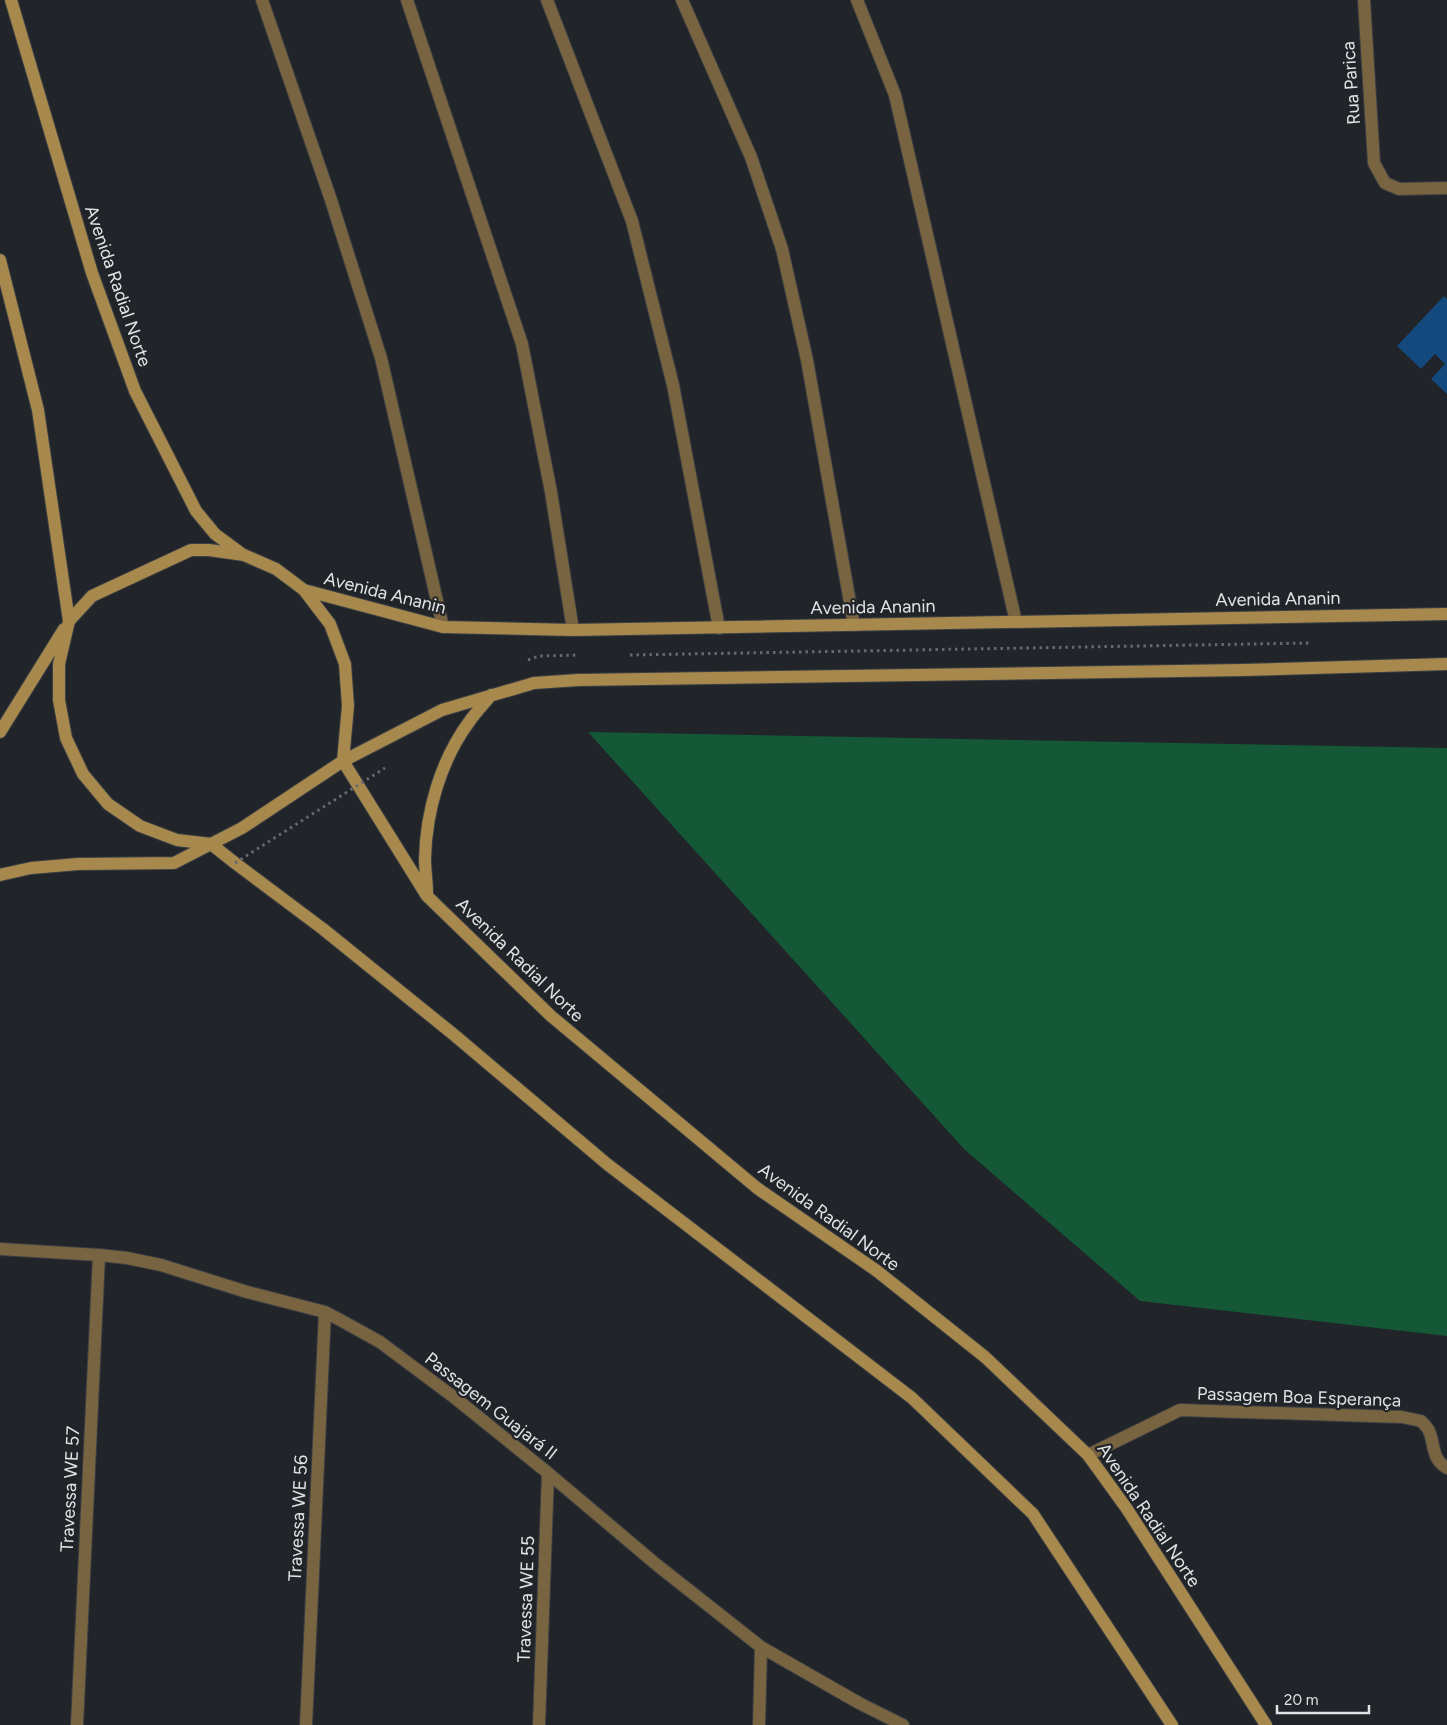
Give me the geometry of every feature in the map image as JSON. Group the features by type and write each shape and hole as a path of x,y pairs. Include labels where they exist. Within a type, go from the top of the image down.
{"main road":[{"name":"Avenida Radial Norte","path":"10,0 92,273 135,391 196,511 215,534 244,555"},
{"path":"0,260 38,410 69,621 59,664 59,700 66,738 83,774 108,804 140,826 177,840 211,844 323,929 453,1034 607,1164 912,1398 1034,1514 1172,1725"},
{"path":"0,732 69,621 92,596 190,550 209,550 244,555 276,569 304,590 330,624 345,664 348,706 343,761"},
{"name":"Avenida Ananin","path":"304,590 444,627 573,630 1447,614"},
{"path":"0,875 31,868 78,864 174,863 242,828 343,761 442,710 534,684 578,680 1243,670 1447,664"},
{"path":"427,896 425,859 428,823 437,788 450,754 468,723 491,695"},
{"name":"Avenida Radial Norte","path":"343,761 427,896 551,1016 758,1188 877,1271 985,1357 1088,1454 1127,1509 1266,1725"}],"street":[{"path":"262,0 381,358 444,627"},
{"path":"406,0 522,344 551,492 573,630"},
{"path":"547,0 632,221 673,384 719,628"},
{"path":"682,0 752,157 782,250 807,360 854,625"},
{"path":"857,0 895,95 1016,622"},
{"name":"Rua Parica","path":"1364,0 1374,163 1385,183 1399,189 1447,188"},
{"name":"Passagem Guajará II","path":"0,1249 128,1258 161,1265 255,1294 325,1312 380,1342 455,1398 657,1565 761,1647 859,1703 903,1725"},
{"name":"Travessa WE 57","path":"76,1725 99,1255"},
{"name":"Travessa WE 56","path":"306,1725 325,1312"},
{"name":"Passagem Boa Esperança","path":"1088,1454 1180,1410 1402,1417 1422,1421 1430,1432 1432,1447 1441,1465 1447,1468"},
{"name":"Travessa WE 55","path":"539,1725 548,1473"},
{"path":"759,1725 761,1647"}],"path":[{"path":"235,863 385,768"}],"green space":[{"path":"588,732 1447,748 1447,1336 1140,1301 964,1149"}],"building":[{"path":"1444,296 1447,299 1447,394 1431,379 1445,364 1435,354 1421,369 1397,346"}]}
